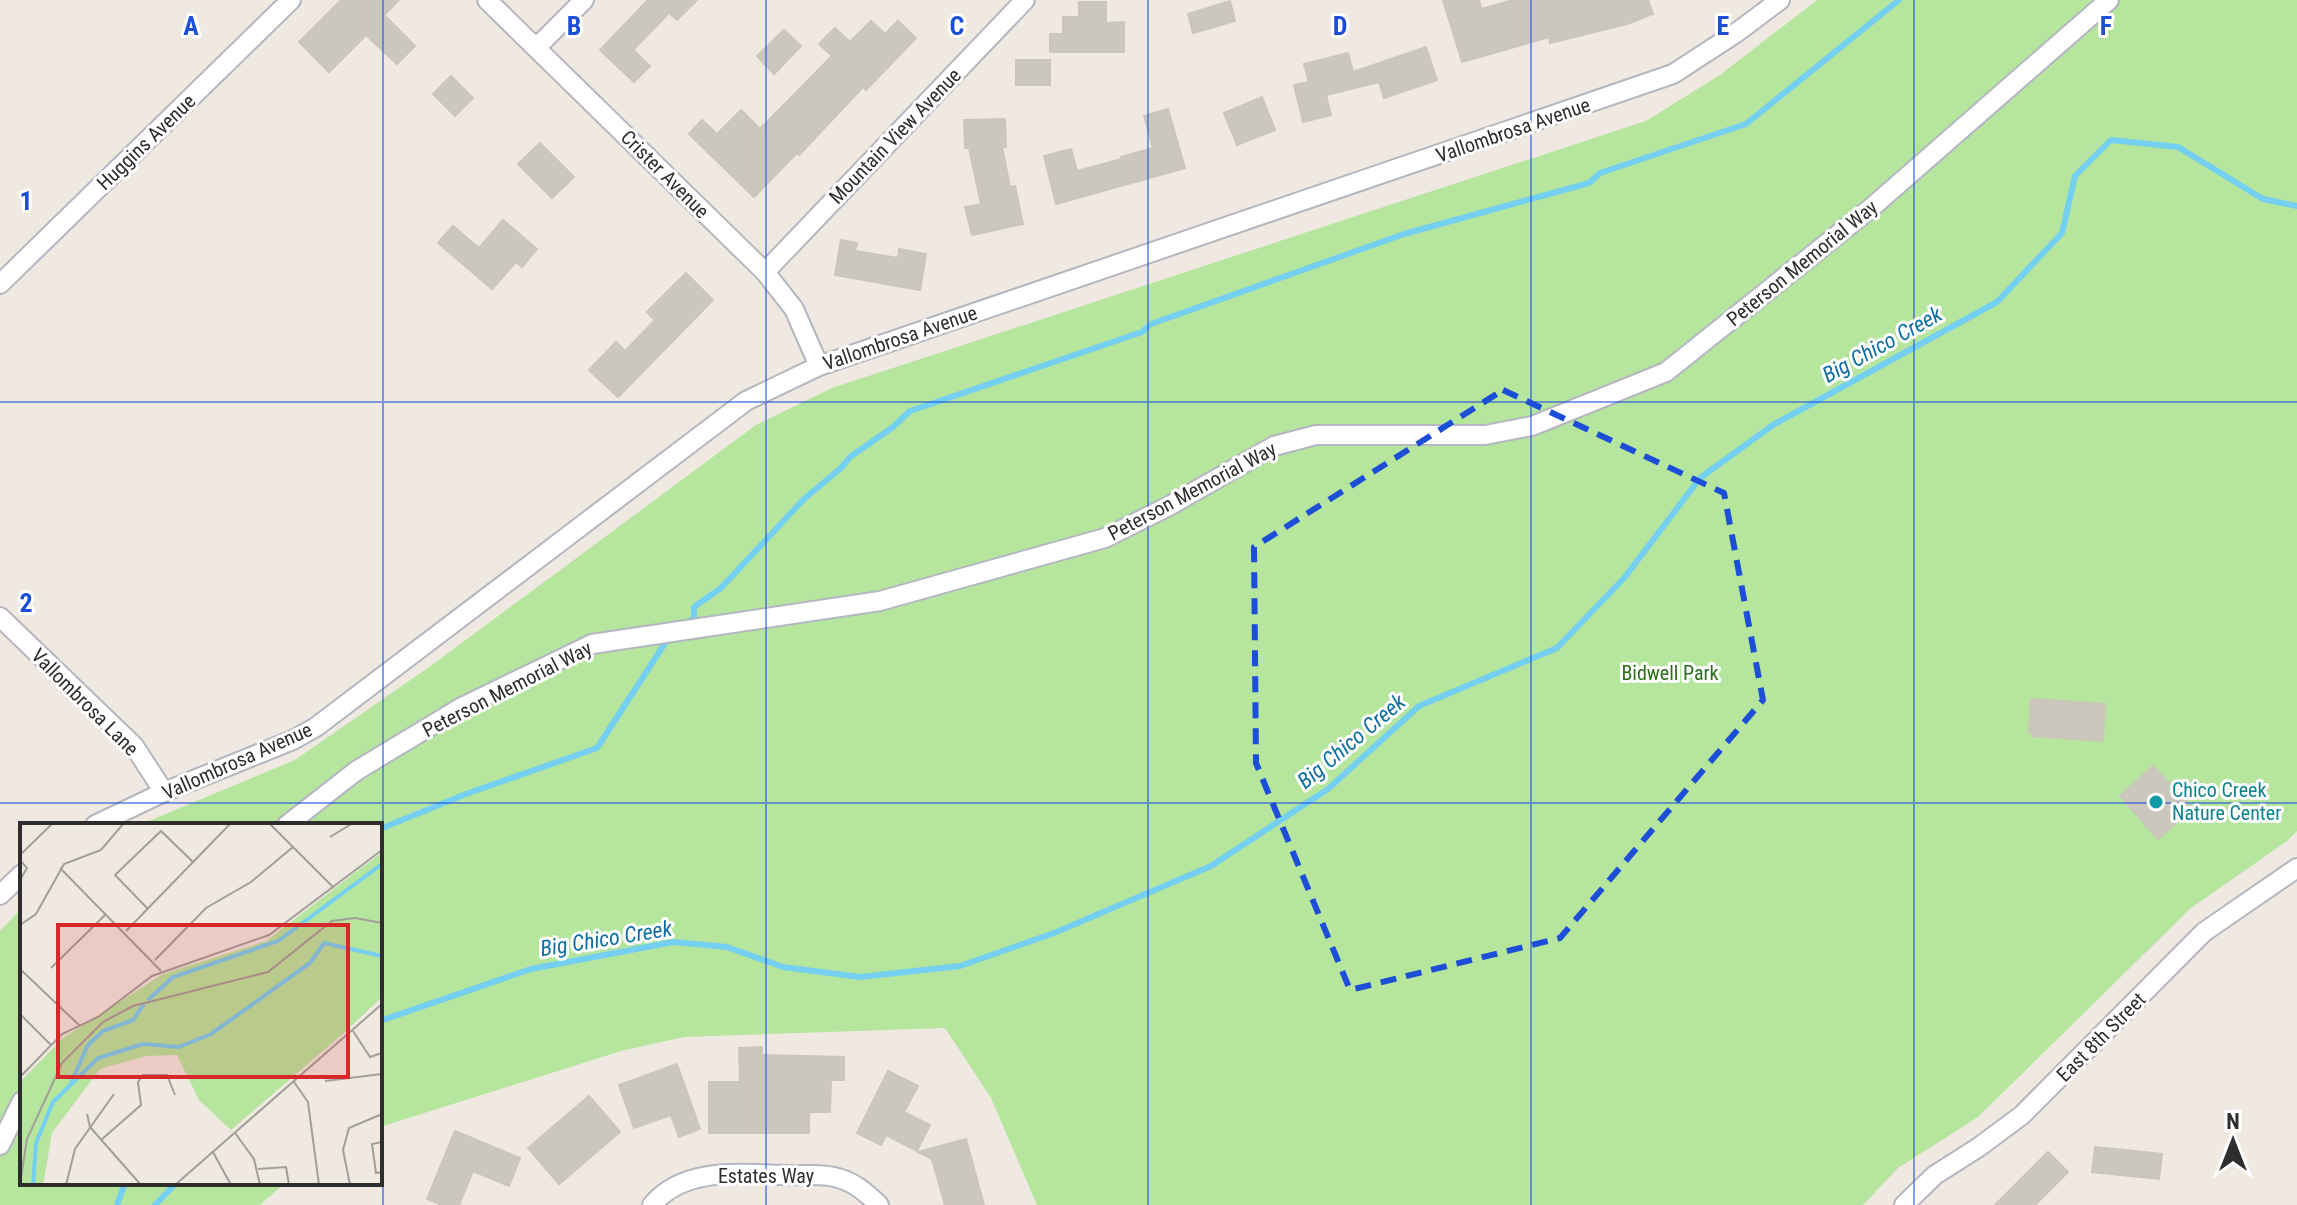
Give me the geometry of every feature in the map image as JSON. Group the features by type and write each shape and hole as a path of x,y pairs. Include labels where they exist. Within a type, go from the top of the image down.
{"street":[{"name":"Huggins Avenue","path":"0,284 291,0"},
{"name":"Crister Avenue","path":"487,0 765,272 794,309 819,366"},
{"path":"537,47 584,0"},
{"name":"Mountain View Avenue","path":"765,272 1025,0"},
{"name":"Vallombrosa Avenue","path":"99,823 164,792 293,740 316,727 746,401 819,366 1673,74 1780,0"},
{"name":"Peterson Memorial Way","path":"290,823 356,771 462,707 592,644 880,601 1105,538 1169,506 1274,446 1316,435 1485,435 1532,426 1666,372 1871,208 2109,0"},
{"name":"Vallombrosa Lane","path":"0,617 134,746 164,792"},
{"name":"East 8th Street","path":"1904,1205 1935,1175 2022,1115 2204,932 2297,868"},
{"path":"0,895 20,876"},
{"path":"0,1145 20,1105"},
{"name":"Estates Way","path":"652,1205 675,1185 728,1173 835,1177 860,1187 879,1205"}],"highlighted area":[{"path":"1503,390 1724,493 1763,700 1560,938 1350,990 1256,763 1254,547"}],"green space":[{"name":"Bidwell Park","path":"1817,0 2297,0 2297,831 2191,908 1978,1117 1898,1168 1863,1205 1037,1205 991,1098 945,1028 684,1037 621,1051 382,1126 382,823 144,823 295,760 432,665 756,425 832,388 1646,121 1720,75"},
{"path":"20,910 20,1185 283,1185 260,1205 0,1205 0,931"}],"building":[{"path":"341,0 399,0 384,15 415,46 397,64 366,35 329,72 299,42"},
{"path":"648,0 697,0 677,20 669,13 633,50 650,66 634,82 600,50"},
{"path":"1443,0 1479,0 1481,9 1513,0 1648,0 1653,14 1627,24 1550,43 1549,37 1462,62"},
{"path":"1230,1 1235,21 1193,33 1188,14"},
{"path":"1079,2 1106,2 1106,23 1124,22 1124,52 1050,52 1050,34 1063,34 1063,17 1079,17"},
{"path":"871,21 885,34 898,21 916,38 754,197 689,134 702,120 717,134 741,110 760,129 832,56 819,44 835,28 850,42"},
{"path":"784,30 801,46 774,74 757,56"},
{"path":"1426,47 1437,80 1384,98 1379,82 1326,95 1331,115 1303,122 1294,85 1309,82 1304,64 1348,53 1353,72"},
{"path":"1016,60 1050,60 1050,85 1016,85"},
{"path":"451,76 473,98 455,116 433,94"},
{"path":"1262,97 1275,130 1237,145 1224,113"},
{"path":"1168,109 1185,168 1056,204 1044,156 1071,149 1077,171 1153,148 1144,116"},
{"path":"1005,119 1006,147 1002,147 1010,187 1015,186 1023,224 972,235 965,207 981,204 969,148 965,148 964,120"},
{"path":"540,143 574,177 552,198 518,164"},
{"path":"503,220 537,249 522,267 516,262 492,289 438,243 453,226 479,248"},
{"path":"841,240 857,243 855,251 898,258 899,249 926,254 920,290 835,275"},
{"path":"686,273 713,300 618,397 589,370 616,342 625,351 655,320 647,312"},
{"path":"2031,699 2105,704 2103,741 2033,736 2034,733 2029,732"},
{"name":"Chico Creek Nature Center","path":"2153,766 2192,808 2158,839 2120,796"},
{"path":"762,1047 762,1055 844,1057 844,1080 831,1080 830,1112 809,1112 809,1133 709,1133 709,1082 740,1082 739,1048"},
{"path":"677,1064 700,1129 679,1137 671,1115 634,1128 619,1085"},
{"path":"888,1071 918,1086 904,1112 930,1125 917,1151 886,1135 881,1145 857,1133"},
{"path":"589,1096 620,1132 559,1184 528,1148"},
{"path":"455,1131 520,1158 509,1186 473,1171 459,1205 442,1205 427,1199"},
{"path":"966,1139 984,1205 945,1205 932,1159 918,1152"},
{"path":"2095,1147 2162,1154 2159,1179 2092,1172"},
{"path":"2048,1152 2068,1172 2035,1205 1995,1205"}],"waterway":[{"path":"687,623 694,618 694,607 721,588 804,499 850,457 910,411 1142,332 1151,324 1404,234 1589,183 1600,173 1746,124 1899,0"},
{"name":"Big Chico Creek","path":"382,1020 531,969 673,942 727,947 783,967 860,977 960,966 1054,933 1211,866 1328,789 1419,706 1557,648 1625,577 1700,478 1773,425 1997,302 2062,233 2075,176 2111,140 2178,147 2263,199 2297,206"},
{"path":"382,828 466,794 597,748 669,637"},
{"path":"117,1205 124,1185"},
{"name":"Big Chico Creek","path":"155,1205 174,1185"}],"place":[{"name":"Chico Creek Nature Center","path":"2156,802"}]}
